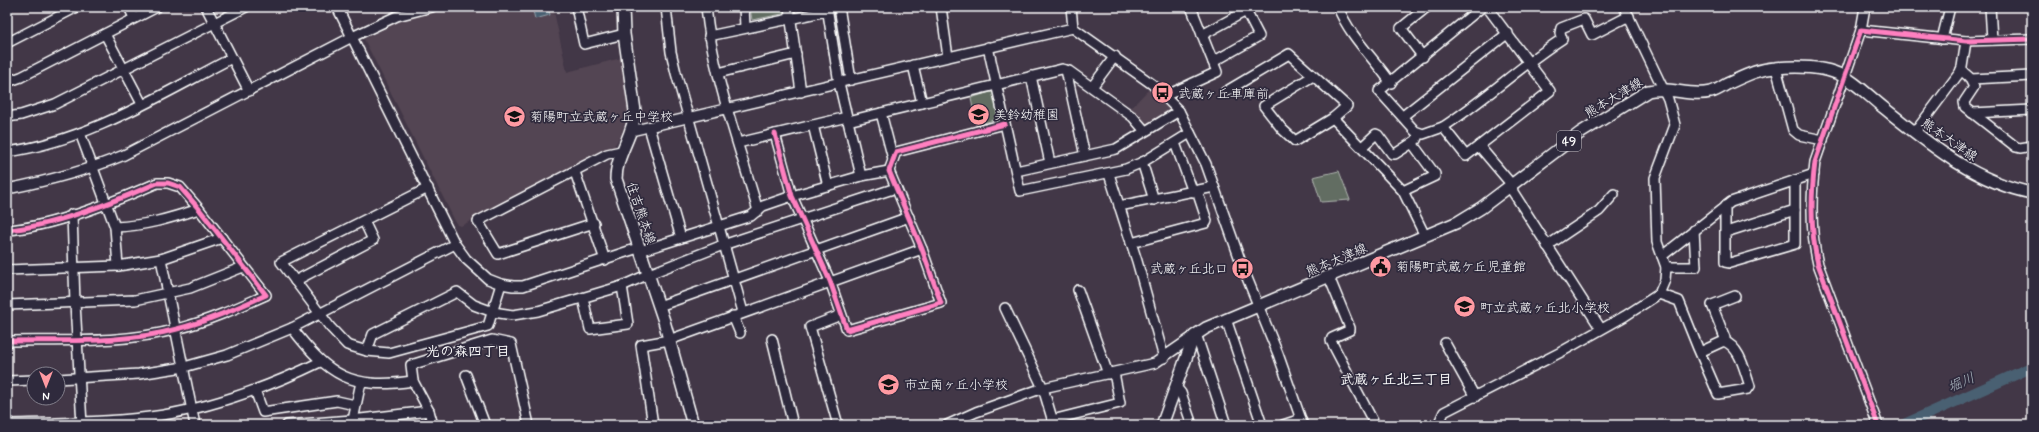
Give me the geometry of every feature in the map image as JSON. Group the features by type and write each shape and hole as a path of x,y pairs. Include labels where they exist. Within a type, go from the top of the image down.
{"main road":[{"name":"住吉熊本線","path":"622,7 624,34 635,111 631,131 621,151 616,166 616,179 659,306 692,425"},
{"name":"熊本大津線","path":"1195,335 1226,319 1458,222 1481,208 1580,133 1642,94 1656,89 1700,94 1712,92 1752,72 1776,68 1821,69 1844,77 1957,163 1978,175 2001,185 2032,193"},
{"path":"1162,425 1195,335"}],"street":[{"path":"7,43 77,7"},
{"path":"129,7 134,18"},
{"path":"7,82 22,77 157,7"},
{"path":"206,7 249,91"},
{"path":"7,117 21,115 55,104 246,7"},
{"path":"337,7 455,244 477,272 488,279 501,284 523,286 751,216 763,206 792,196 861,176 889,171"},
{"path":"7,189 47,182 94,168 124,155 352,37 397,16 432,7"},
{"path":"576,7 584,44 624,34"},
{"path":"666,7 671,52 723,245 743,312"},
{"path":"706,7 709,36 727,109 758,211"},
{"path":"744,7 745,27"},
{"path":"789,7 801,92"},
{"path":"839,7 851,80"},
{"path":"941,7 948,57"},
{"path":"1071,7 1073,28"},
{"path":"1165,96 1217,72 1191,7"},
{"path":"1338,7 1353,37 1374,59 1391,83"},
{"path":"1423,57 1401,28 1427,7"},
{"path":"1482,7 1423,57 1379,91 1415,131 1423,134 1444,127 1530,63 1544,50 1562,39 1560,33 1561,28 1584,19 1592,36 1629,16"},
{"path":"1444,127 1466,156 1550,91 1487,7"},
{"path":"1438,425 1444,412 1475,397 1601,329 1659,294 1665,280 1666,267 1657,242 1655,178 1674,125 1673,111 1624,7"},
{"path":"1865,7 1861,30 1815,162 1813,227 1814,246 1818,264 1878,425"},
{"path":"1942,39 1950,7"},
{"path":"1990,7 1992,40"},
{"path":"709,36 827,9 838,83 861,176"},
{"path":"1202,35 1246,11 1259,36 1213,62"},
{"path":"631,131 1073,28 1115,56 1165,96 1179,111 1214,187 1242,268 1278,354 1302,422 1283,425"},
{"path":"1861,30 1966,41 2032,39"},
{"path":"1403,116 1508,33"},
{"path":"105,34 142,104"},
{"path":"1915,132 1961,70 1966,41"},
{"path":"988,47 1020,191 1109,174 1142,162 1190,133"},
{"path":"718,73 796,54"},
{"path":"1225,92 1289,54 1347,106 1333,118 1294,141 1282,129 1264,106 1313,76"},
{"path":"1092,87 1115,56"},
{"path":"7,152 41,145 80,133 142,104 232,58"},
{"path":"913,65 922,102"},
{"path":"1776,68 1793,130 1799,135 1823,140"},
{"path":"738,143 813,125 881,113 1062,69 1066,70 1092,87 1133,117 1146,131"},
{"path":"1066,70 1085,156"},
{"path":"1961,70 1971,79 1974,87 1964,102 1965,107 2016,147 2020,148 2032,146"},
{"path":"1031,76 1050,163"},
{"path":"1971,79 2032,76"},
{"path":"1972,113 2032,110"},
{"path":"1016,171 1116,149 1179,111"},
{"path":"881,113 894,161"},
{"path":"1333,118 1404,191 1425,236"},
{"path":"775,134 792,196 830,282 847,330 941,303 909,217 889,171 894,161 896,152 1005,124"},
{"path":"813,125 828,186"},
{"path":"649,127 681,238"},
{"path":"80,133 115,227 118,266"},
{"path":"1362,147 1376,134 1392,154 1395,154 1416,140 1419,133"},
{"path":"1131,243 1206,223 1207,221 1175,143"},
{"path":"1404,191 1434,176 1435,174 1412,143"},
{"path":"1479,146 1512,185 1513,192 1601,329"},
{"path":"594,223 498,254 478,220 575,172 607,154 621,151"},
{"path":"1142,162 1154,200"},
{"path":"575,172 594,223 605,260"},
{"path":"1109,174 1131,243 1164,358"},
{"path":"1662,256 1731,202 1814,174"},
{"path":"1725,206 1725,262 1730,263 1795,244 1795,180"},
{"path":"7,230 41,223 72,214 157,183 168,183 180,187 266,295 234,310 176,329 144,335 78,340 7,341"},
{"path":"1119,206 1214,187"},
{"path":"428,188 281,262 320,313 347,345 366,351 389,353 488,326 501,284"},
{"path":"366,351 373,334 457,292 474,304 493,312 513,315 526,314 622,286 723,245 896,188"},
{"path":"1548,246 1599,211 1614,194"},
{"path":"115,227 135,226 157,222 199,209"},
{"path":"1726,232 1795,210"},
{"path":"72,214 75,303 78,340 78,378 82,424"},
{"path":"659,306 909,217"},
{"path":"295,281 373,240 364,221"},
{"path":"1666,267 1696,267 1694,230"},
{"path":"7,270 118,266 160,259 222,238"},
{"path":"66,378 139,374 184,367 227,356 292,328 455,244"},
{"path":"653,425 640,347 641,345 669,340 743,312 922,250"},
{"path":"160,259 176,329 195,425"},
{"path":"7,305 135,300 168,294 218,278 243,267"},
{"path":"1329,277 1350,328 1350,330 1332,338 1331,341 1375,425"},
{"path":"583,298 590,329 628,324 622,286"},
{"path":"1005,308 1043,388 1053,422 1120,403 1078,290"},
{"path":"1659,294 1679,301 1718,394 1748,389 1750,386 1738,353 1730,344 1724,341"},
{"path":"1724,341 1725,338 1712,305 1734,296"},
{"path":"838,425 810,327 841,315"},
{"path":"733,316 740,333"},
{"path":"1226,319 1262,425"},
{"path":"292,328 320,362 346,378 361,382 386,384 413,381"},
{"path":"947,425 976,412 1043,388 1144,366 1164,358 1195,335 1226,425"},
{"path":"772,339 793,425"},
{"path":"433,425 429,411 413,381 411,365 492,340 511,344 529,425"},
{"path":"1700,352 1724,341"},
{"path":"1445,343 1475,397"},
{"path":"7,424 82,424 142,418 192,408 255,390 320,362"},
{"path":"466,375 485,425"},
{"path":"7,381 26,380"},
{"path":"352,423 361,382"},
{"path":"1176,387 1181,393 1192,425"},
{"path":"255,390 263,412 337,401 355,406"},
{"path":"286,425 352,423 429,411"}],"shaded area":[{"name":"菊陽町立武蔵ヶ丘中学校","path":"453,7 553,7 567,72 621,58 628,110 621,135 613,148 461,226 457,225 364,39 400,21"},
{"path":"1149,89 1171,110 1167,115 1146,126 1130,109"}],"green space":[{"path":"750,7 786,7 787,13 752,20"},
{"path":"996,90 1001,118 976,125 971,98"},
{"path":"1339,171 1350,200 1321,202 1313,177"}],"water":[{"path":"532,7 548,7 550,15 535,19"}],"waterway":[{"name":"堀川","path":"1903,425 2032,367"}],"cycle path":[{"path":"1878,425 1818,264 1812,226 1812,200 1815,162 1861,30 1966,41 2032,39"},
{"path":"775,134 792,196 830,281 847,330 941,303 922,249 889,171 896,152 1005,124"},
{"path":"7,230 24,228 63,219 122,198 157,183 168,183 180,187 266,295 200,322 156,334 93,340 7,341"}],"place":[{"name":"武蔵ヶ丘車庫前","path":"1162,93"},
{"name":"美鈴幼稚園","path":"979,114"},
{"name":"菊陽町立武蔵ヶ丘中学校","path":"515,116"},
{"name":"菊陽町武蔵ケ丘児童館","path":"1381,266"},
{"name":"武蔵ヶ丘北口","path":"1243,268"},
{"name":"町立武蔵ヶ丘北小学校","path":"1465,307"},
{"name":"市立南ヶ丘小学校","path":"889,384"}],"district":[{"name":"光の森四丁目","path":"468,351"},
{"name":"武蔵ヶ丘北三丁目","path":"1396,379"}]}
